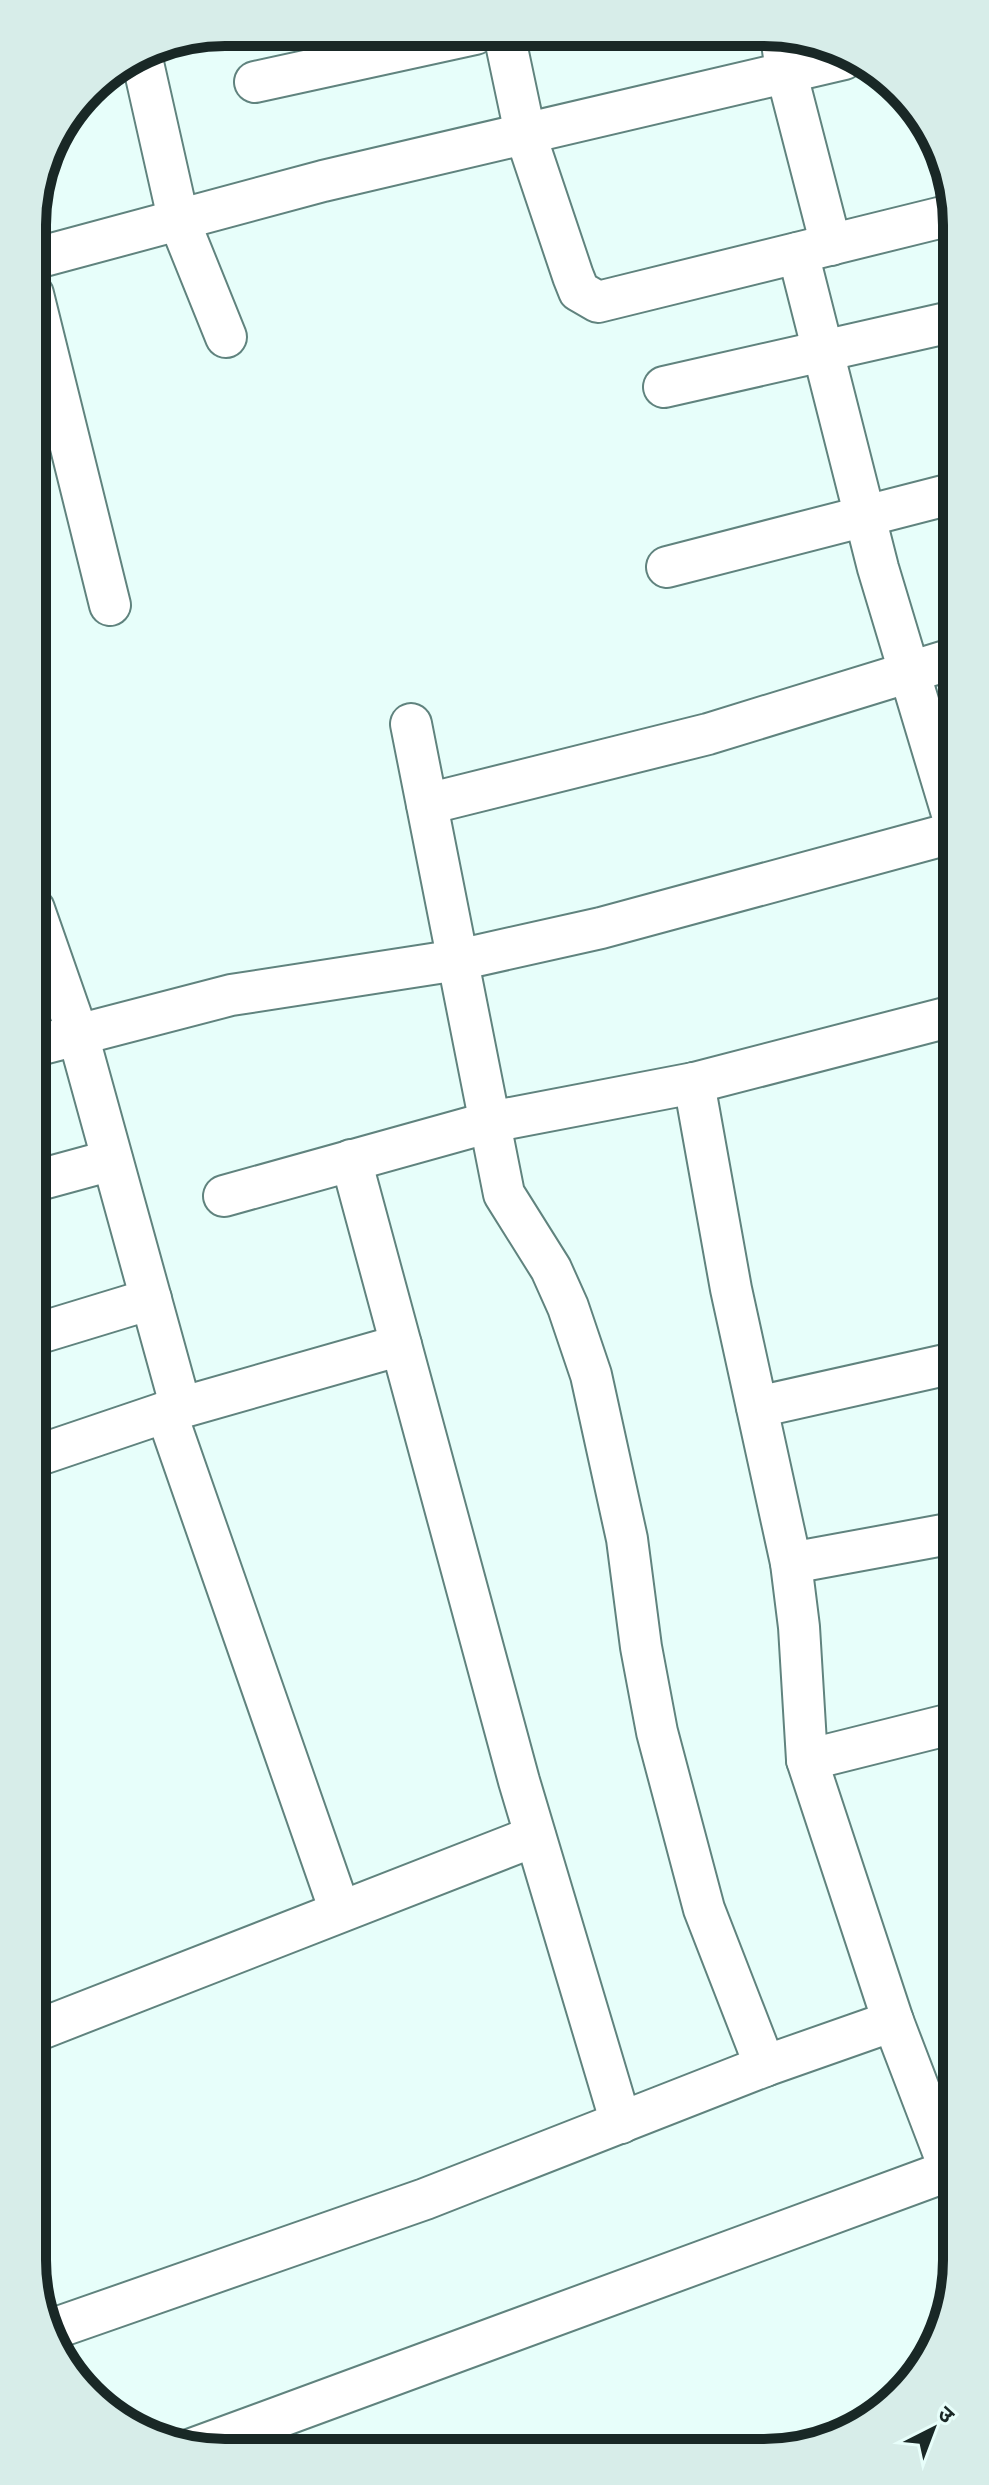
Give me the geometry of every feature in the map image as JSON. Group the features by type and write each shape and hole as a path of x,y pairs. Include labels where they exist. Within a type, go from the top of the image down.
{"street":[{"path":"255,82 420,46"},
{"path":"507,46 525,133 573,276 586,298 598,302 942,217"},
{"path":"784,53 814,249 825,351 866,517 943,784"},
{"path":"46,255 178,218 525,133 784,53 824,57"},
{"path":"144,66 178,218 226,337"},
{"path":"664,387 943,324"},
{"path":"46,347 110,605"},
{"path":"667,567 943,496"},
{"path":"427,804 708,734 943,661"},
{"path":"411,724 504,1194 551,1269 568,1307 591,1375 627,1539 641,1647 657,1732 704,1909 765,2066"},
{"path":"46,1043 231,995 458,960 601,928 943,835"},
{"path":"46,944 78,1035 151,1299 174,1410 340,1911"},
{"path":"224,1196 490,1122 694,1083 943,1028"},
{"path":"694,1083 731,1289 791,1563 803,1672 807,1760 893,2021 943,2144"},
{"path":"46,1178 112,1160"},
{"path":"351,1160 535,1836 621,2123"},
{"path":"46,1331 151,1299"},
{"path":"46,1453 174,1410 401,1345"},
{"path":"757,1407 943,1365"},
{"path":"791,1563 943,1535"},
{"path":"807,1760 943,1726"},
{"path":"46,2027 535,1836"},
{"path":"60,2327 425,2199 765,2066 893,2021"},
{"path":"220,2439 943,2173"}]}
